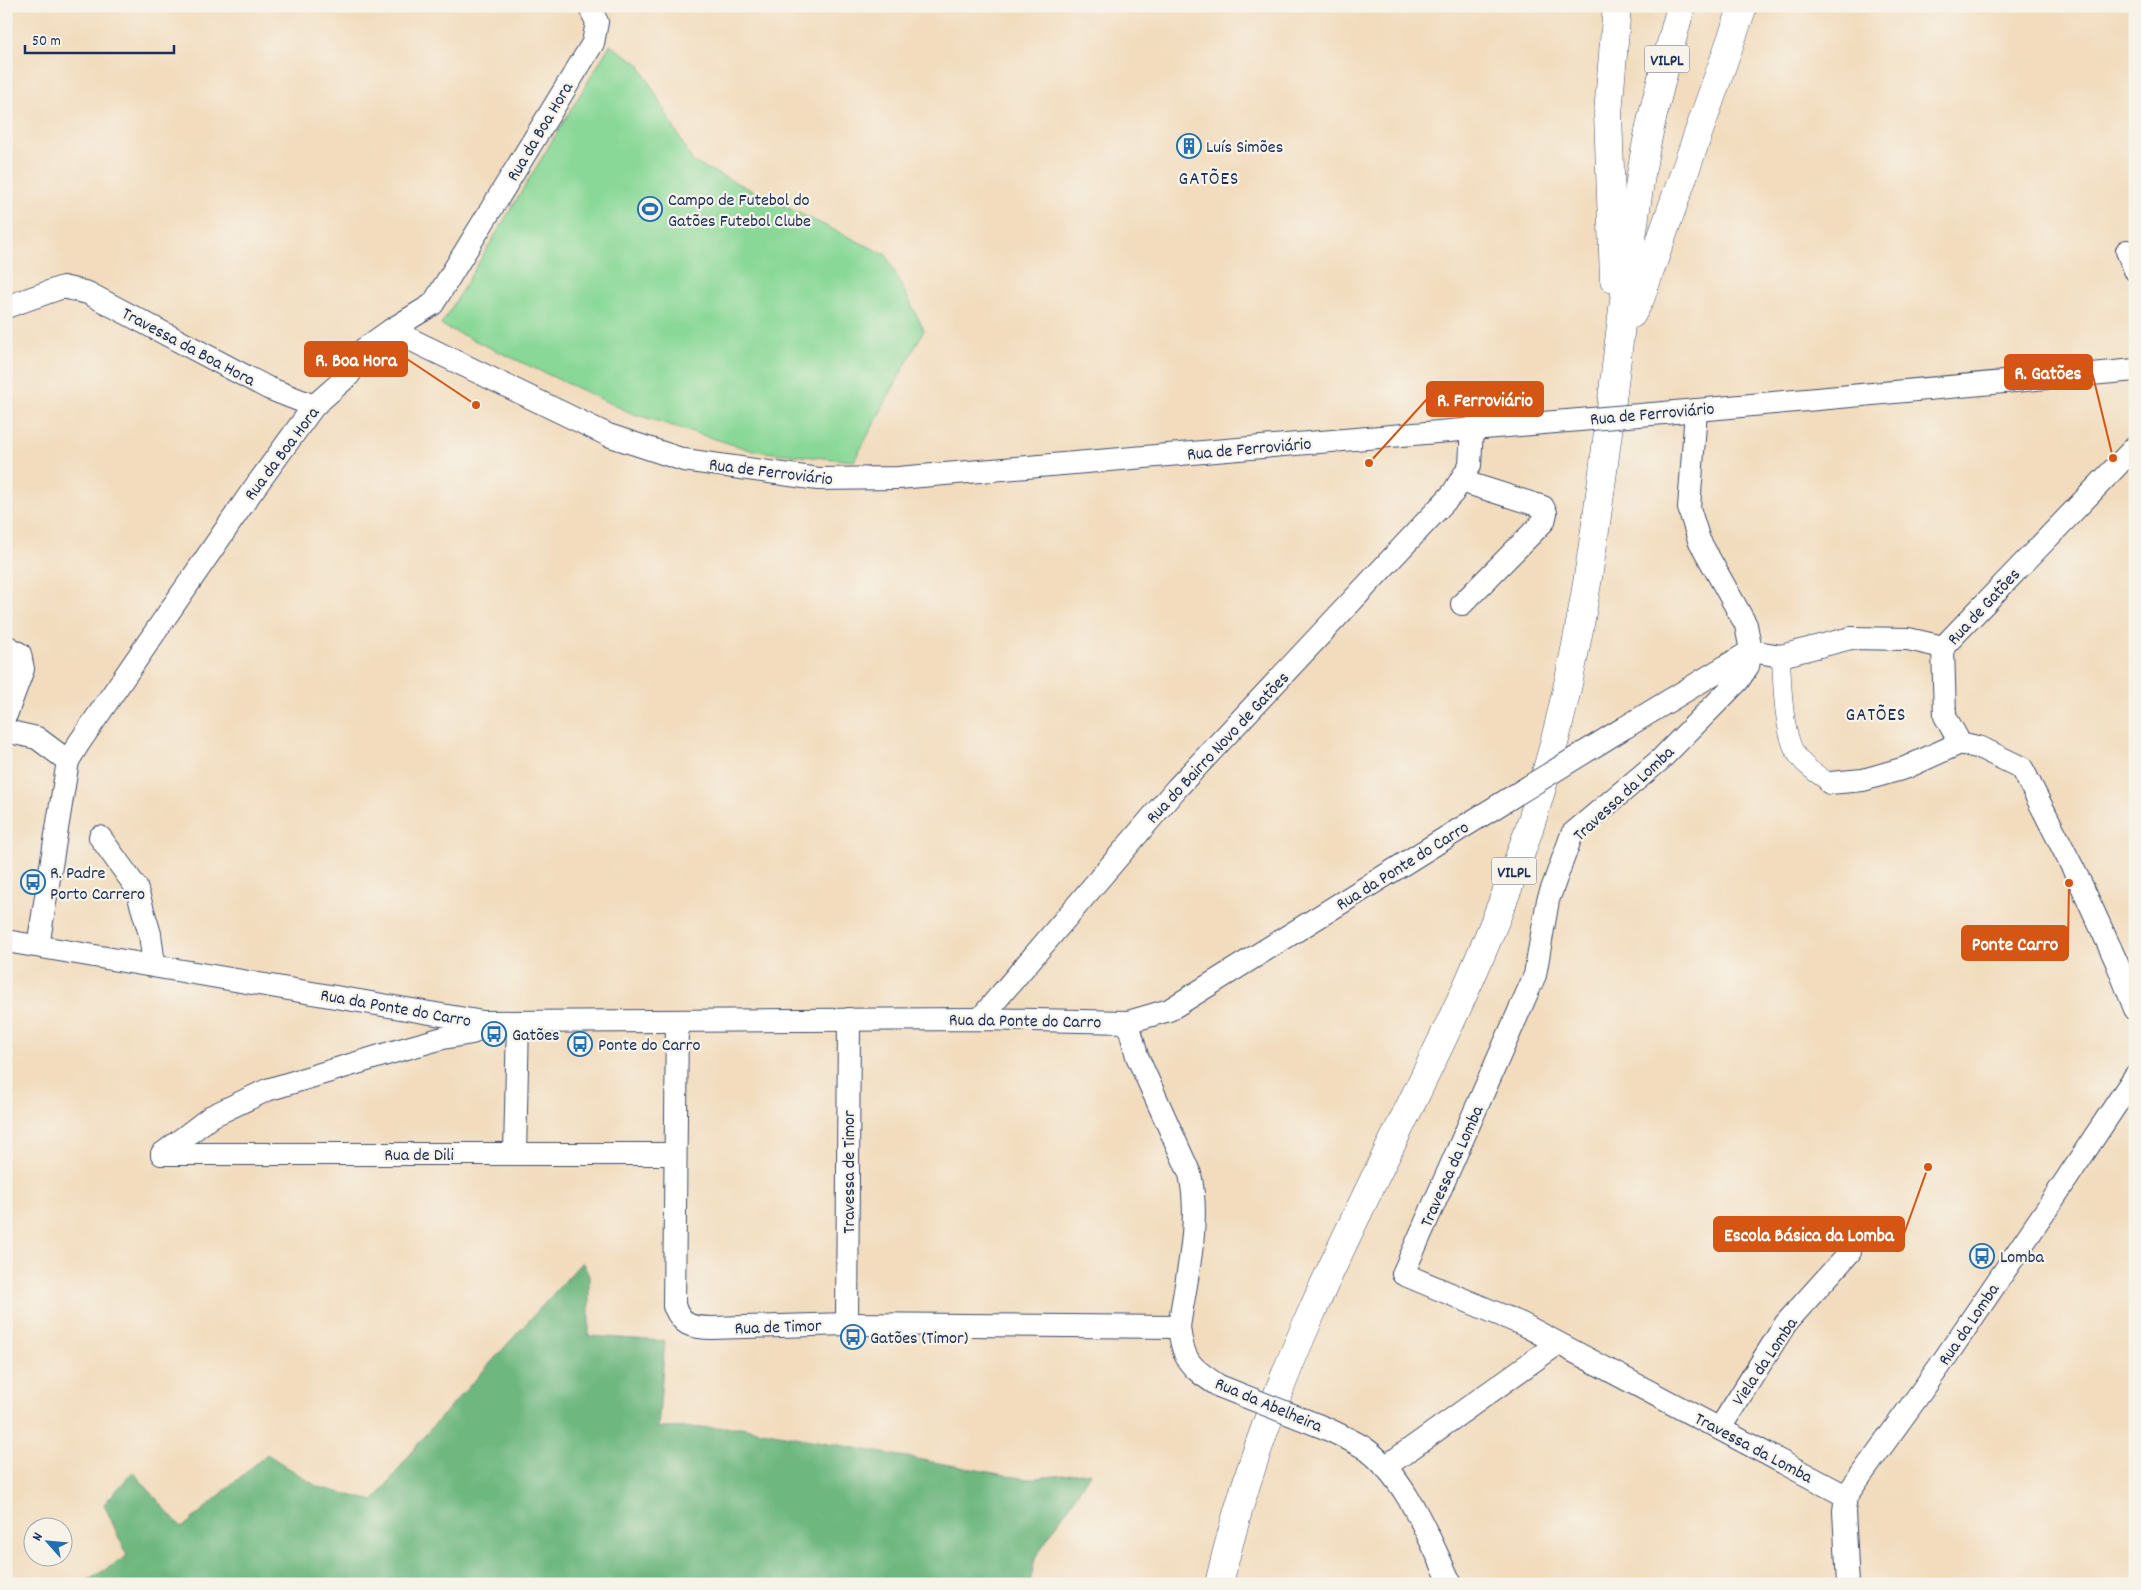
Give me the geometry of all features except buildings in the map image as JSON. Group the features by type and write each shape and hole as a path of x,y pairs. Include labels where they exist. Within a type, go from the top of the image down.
{"highway":[{"path":"1617,6 1608,114 1617,347"},
{"name":"VILPL","path":"1654,113 1663,50 1675,6"},
{"name":"VILPL","path":"1219,1584 1244,1490 1294,1352 1339,1254 1456,1012 1504,898 1530,824 1551,753 1577,640 1594,536 1617,347 1643,165 1681,6"},
{"path":"1617,347 1640,299 1743,6"}],"street":[{"name":"Rua da Boa Hora","path":"38,946 68,761 250,494 314,406 350,375 364,349 433,304 593,43 597,22 589,6"},
{"name":"Travessa da Boa Hora","path":"6,307 63,287 88,293 268,388 314,406"},
{"name":"Rua de Ferroviário","path":"391,330 608,435 684,460 818,480 898,478 1664,413 2135,370"},
{"path":"1696,410 1689,508 1699,540 1746,626 1751,651 1780,656 1851,638 1908,639 1943,647"},
{"name":"Rua do Bairro Novo de Gatões","path":"980,1018 1176,789 1453,493 1470,465 1472,428"},
{"name":"Rua de Gatões","path":"1960,743 1945,716 1943,647 2135,446"},
{"path":"1461,481 1542,507 1546,512 1544,521 1462,604"},
{"path":"6,646 20,654 23,669 6,715"},
{"name":"Rua da Ponte do Carro","path":"6,941 482,1022 980,1018 1128,1022 1169,1010 1751,651"},
{"name":"Travessa da Lomba","path":"1751,651 1748,666 1738,681 1660,760 1572,834 1548,900 1535,975 1403,1274 1522,1324 1846,1496"},
{"path":"1780,656 1782,696 1788,729 1796,755 1810,770 1830,783 1863,780 1906,768 1960,743 1981,748 2022,768 2084,891 2117,963 2135,1009"},
{"path":"6,731 37,738 68,761"},
{"path":"100,837 136,887 150,934 154,965"},
{"name":"Travessa de Timor","path":"847,1324 850,1019"},
{"name":"Rua de Timor","path":"677,1021 674,1306 678,1316 690,1326 711,1328 847,1324 1179,1327"},
{"name":"Rua de Dili","path":"482,1022 472,1033 443,1038 267,1090 212,1116 162,1154 675,1154"},
{"path":"515,1154 518,1022"},
{"name":"Rua da Abelheira","path":"1128,1022 1137,1056 1190,1174 1193,1188 1195,1212 1179,1327 1181,1343 1186,1358 1196,1371 1219,1386 1325,1428 1364,1448 1385,1467 1406,1494 1451,1584"},
{"name":"Rua da Lomba","path":"1846,1496 1945,1359 2135,1076"},
{"name":"Viela da Lomba","path":"1720,1428 1786,1323 1850,1252"},
{"path":"1385,1467 1557,1344"},
{"path":"1846,1496 1844,1511 1848,1584"}],"green space":[{"name":"Campo de Futebol do Gatões Futebol Clube","path":"610,45 639,64 693,162 886,255 924,330 854,461 754,451 631,413 441,325"},
{"path":"582,1262 589,1275 589,1336 665,1341 658,1428 740,1427 1027,1479 1091,1472 1035,1558 1030,1584 82,1584 127,1556 104,1504 133,1472 182,1528 267,1454 318,1487 374,1501 425,1435"}],"place":[{"name":"Luís Simões","path":"1189,146"},
{"name":"Campo de Futebol do Gatões Futebol Clube","path":"650,209"},
{"name":"R. Boa Hora","path":"476,405"},
{"name":"R. Gatões","path":"2113,458"},
{"name":"R. Ferroviário","path":"1369,463"},
{"name":"R. Padre Porto Carrero","path":"33,882"},
{"name":"Ponte Carro","path":"2069,883"},
{"name":"Gatões","path":"494,1034"},
{"name":"Ponte do Carro","path":"580,1044"},
{"name":"Escola Básica da Lomba","path":"1928,1167"},
{"name":"Lomba","path":"1982,1256"},
{"name":"Gatões (Timor)","path":"853,1337"}],"district":[{"name":"GATÕES","path":"1209,177"},
{"name":"GATÕES","path":"1876,713"}]}
